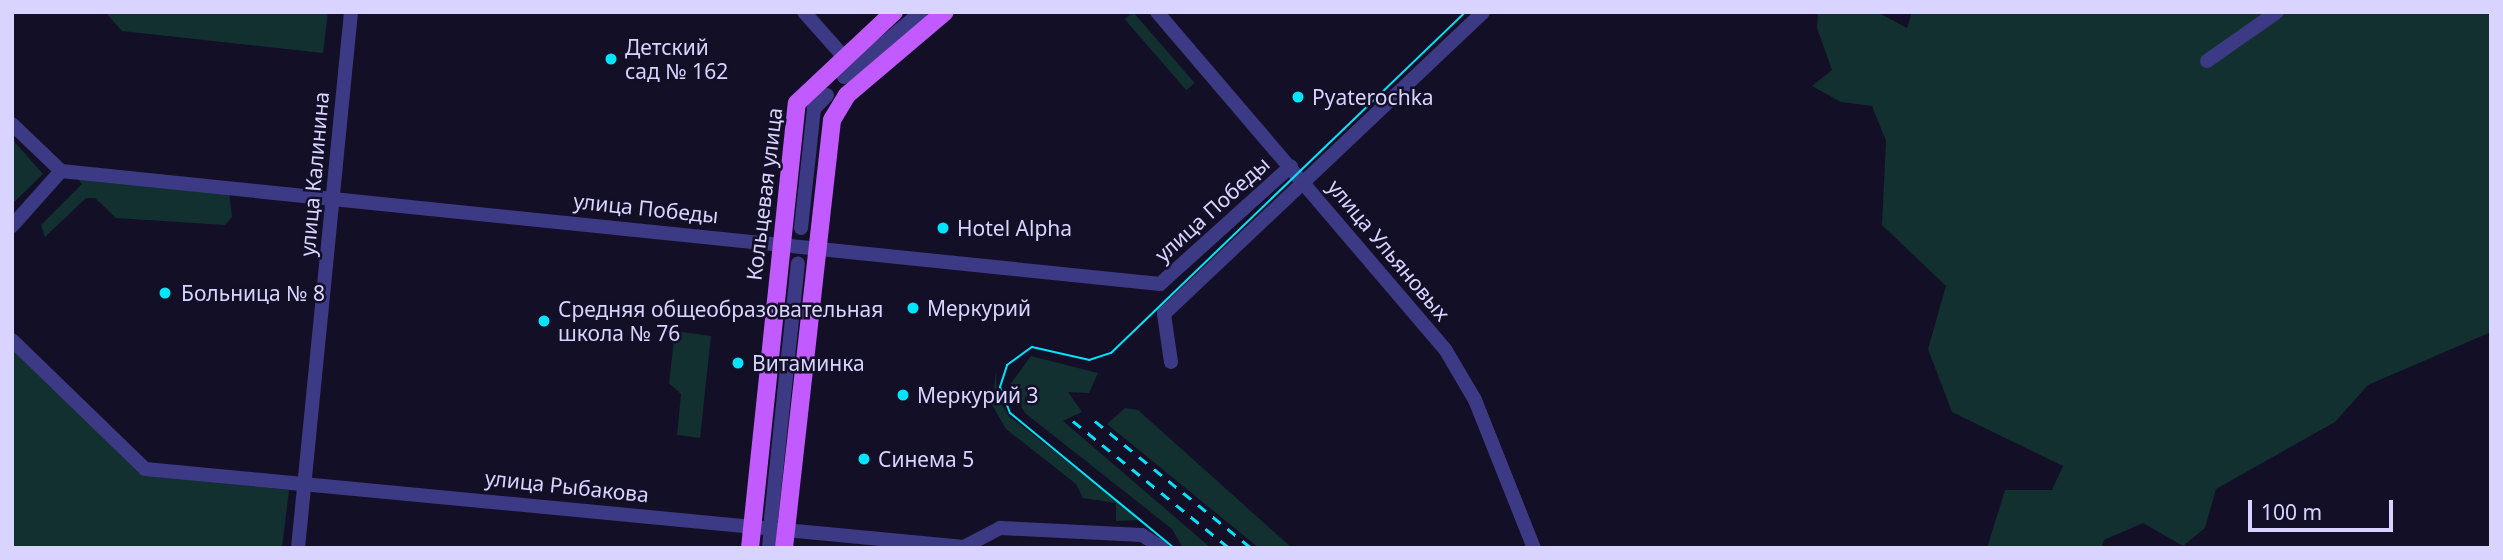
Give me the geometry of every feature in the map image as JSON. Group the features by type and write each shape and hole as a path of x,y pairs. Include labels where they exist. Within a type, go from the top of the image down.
{"main road":[{"name":"Кольцевая улица","path":"750,548 780,243 797,103 824,72 894,12"},
{"path":"776,536 827,141 846,86 945,12"},
{"path":"824,72 846,86"}],"street":[{"name":"улица Калинина","path":"298,548 351,12"},
{"path":"804,12 844,56"},
{"path":"846,86 921,12"},
{"name":"улица Ульяновых","path":"1157,12 1446,349 1475,400 1534,548"},
{"path":"1171,362 1164,314 1483,12"},
{"path":"2207,61 2277,12"},
{"path":"801,228 814,110 827,95"},
{"path":"12,124 61,172 12,226"},
{"name":"улица Победы","path":"61,172 334,195 1160,284 1291,166"},
{"path":"776,536 798,263"},
{"name":"улица Рыбакова","path":"12,340 145,468 304,486 316,480 752,527 776,536 964,547 1000,528 1142,536 1163,548"}],"green space":[{"path":"105,12 328,12 323,53 122,31"},
{"path":"1133,12 1195,83 1186,90 1125,19"},
{"path":"1818,12 1877,12 1907,28 1912,12 2491,12 2491,332 2368,385 2335,422 2216,489 2205,528 2183,546 2143,523 2104,540 2101,548 1987,548 2005,490 2052,490 2063,466 1952,412 1928,349 1946,286 1882,225 1886,141 1872,106 1841,102 1812,86 1832,70 1817,28"},
{"path":"12,139 43,174 12,204"},
{"path":"76,177 229,191 232,217 225,225 116,218 95,198 86,198 45,237 41,225 82,184"},
{"path":"675,331 711,336 700,438 677,435 681,394 669,383"},
{"path":"12,348 143,474 289,490 282,548 12,548"},
{"path":"1031,356 1098,373 1089,393 1068,392 1082,412 1063,421 1211,548 1183,548 1172,529 1025,413 1009,386"},
{"path":"996,371 997,397 1009,416 1143,520 1116,521 1116,503 1083,498 1076,484 1006,429 992,405"},
{"path":"1125,408 1138,410 1292,548 1259,548 1107,424"}],"tram line":[{"path":"1174,548 1010,413 1000,387 1007,365 1032,347 1089,360 1111,353 1465,12"}],"railway":[{"path":"1073,421 1229,548"},
{"path":"1095,421 1251,548"}],"place":[{"name":"Детский сад № 162","path":"611,59"},
{"name":"Pyaterochka","path":"1298,97"},
{"name":"Hotel Alpha","path":"943,228"},
{"name":"Больница № 8","path":"165,293"},
{"name":"Меркурий","path":"913,308"},
{"name":"Средняя общеобразовательная школа № 76","path":"544,321"},
{"name":"Витаминка","path":"738,363"},
{"name":"Меркурий 3","path":"903,395"},
{"name":"Синема 5","path":"864,459"}]}
